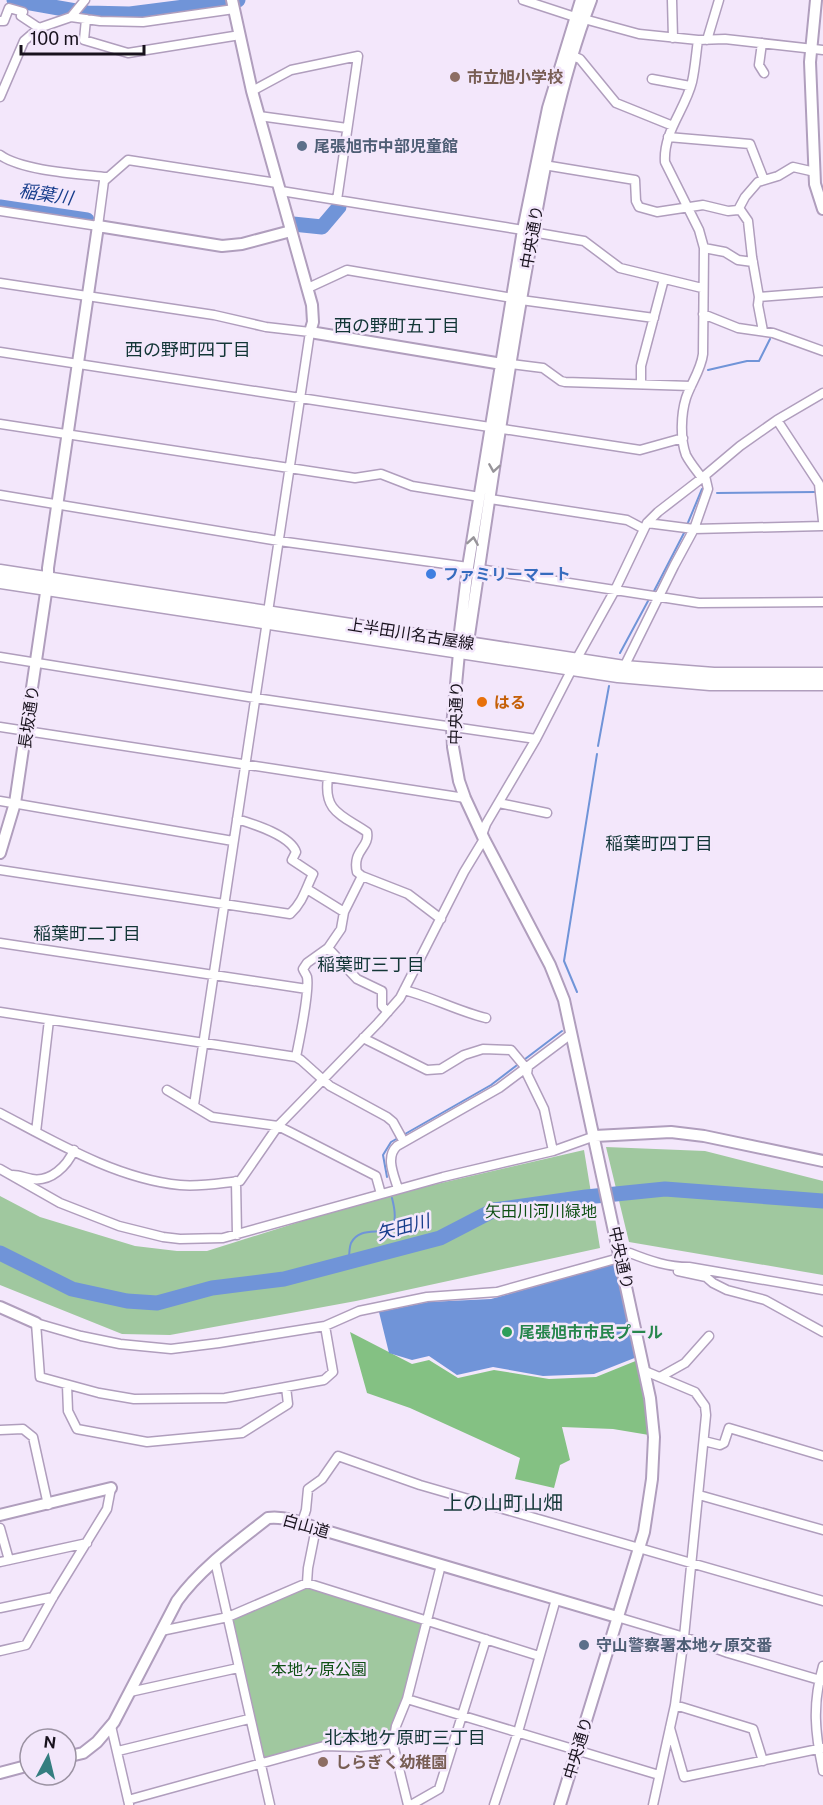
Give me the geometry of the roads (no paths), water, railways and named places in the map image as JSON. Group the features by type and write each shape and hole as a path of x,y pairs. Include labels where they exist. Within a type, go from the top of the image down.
{"main road":[{"name":"上半田川名古屋線","path":"0,571 48,584"},
{"name":"上半田川名古屋線","path":"0,582 48,584 268,617 463,641 618,676 710,684 823,684"},
{"name":"上半田川名古屋線","path":"268,617 459,653 574,665 714,674 823,674"}],"street":[{"path":"523,0 639,34 703,40 725,39 823,50"},
{"name":"中央通り","path":"528,231 553,125 573,56 581,0"},
{"name":"中央通り","path":"560,1805 639,1549 648,1513 654,1437 645,1371 564,1000 550,965 465,798 459,781 452,727 459,653 463,641 516,299 549,108 580,18 591,0"},
{"path":"672,0 673,38"},
{"path":"624,667 694,529 709,484 686,454 683,438 683,413 691,386 701,365 704,248 699,230 665,162 664,150 683,107 703,40 719,0"},
{"path":"816,0 811,49 815,184 823,209"},
{"path":"71,17 84,1"},
{"path":"0,97 24,41 39,28 71,17 121,23 143,22 233,6 252,91 308,288 312,314 310,332 194,1105"},
{"path":"0,21 4,21 9,8 23,12 21,16 39,28"},
{"path":"86,19 84,40 128,53 240,35"},
{"path":"762,44 759,65 764,73"},
{"path":"252,91 291,70 358,56 337,200"},
{"path":"573,56 580,59 616,103 673,126"},
{"path":"652,79 690,86"},
{"path":"259,116 347,128"},
{"path":"668,137 750,144 764,180"},
{"path":"0,155 5,159 37,168 106,177"},
{"path":"98,226 104,181 128,160 279,187 337,200 584,241 620,268 702,288"},
{"path":"544,165 635,180 636,201 639,207 657,212 703,205 728,211 739,208 758,182 778,176 793,167 815,172"},
{"path":"739,208 748,221 763,331"},
{"path":"0,211 222,246 242,244 291,231"},
{"name":"長坂通り","path":"0,853 15,803 27,731 48,584 56,505 69,435 98,226"},
{"path":"704,248 725,252 738,260 753,262"},
{"path":"308,288 347,270 516,299 654,318"},
{"path":"641,384 641,366 664,279"},
{"path":"0,283 214,315 266,327 543,368 565,382 691,386"},
{"path":"759,297 823,292"},
{"path":"703,314 738,328 763,331 823,351"},
{"path":"0,352 640,450 683,438"},
{"path":"0,1113 124,1173 156,1181 196,1185 240,1181 278,1126 388,1012 404,990 483,837 486,824 536,739 615,590 646,526 658,512 740,446 777,420 823,393"},
{"path":"777,420 819,484 823,521"},
{"path":"0,424 355,478 381,474 412,486 627,520 646,526 694,529 823,526"},
{"path":"0,495 279,541 699,603 823,602"},
{"path":"0,657 255,698 536,739"},
{"path":"0,727 465,798"},
{"path":"328,778 327,798 332,808 367,832 368,837 355,861 357,872 408,894 441,919"},
{"path":"0,801 233,841"},
{"path":"499,803 547,813"},
{"path":"0,870 290,914 307,889 306,886 313,874 292,860 296,852 295,848 275,833 237,819"},
{"path":"296,1057 302,1031 307,988 307,977 303,969 307,963 328,948 341,929 344,912 362,876"},
{"path":"307,889 344,912"},
{"path":"0,943 307,988"},
{"path":"328,948 357,979 382,991 382,1006 388,1012"},
{"path":"404,990 435,999 462,1012 486,1018"},
{"path":"0,1012 296,1057 330,1086 387,1117 401,1137"},
{"path":"36,1132 49,1020"},
{"path":"398,1189 391,1154 401,1137 499,1088 524,1065 571,1034"},
{"path":"363,1038 427,1071 441,1069 464,1055 483,1049 511,1050 524,1065 544,1109 553,1151"},
{"path":"167,1090 212,1117 278,1126 376,1176 381,1194"},
{"path":"0,1169 60,1203 100,1219 141,1232 180,1239 223,1238 237,1235 398,1189 596,1140 672,1132 704,1136 823,1161"},
{"path":"11,1176 35,1180 51,1174 65,1166 74,1150"},
{"path":"236,1181 237,1235"},
{"path":"0,1307 36,1323 72,1334 120,1344 171,1348 326,1326 359,1311 427,1297 497,1292 630,1253 673,1267 689,1267 823,1290"},
{"path":"673,1267 679,1271 706,1277 727,1290 765,1300 823,1332"},
{"path":"36,1323 40,1377 134,1399 225,1398 324,1380 333,1372 326,1326"},
{"path":"660,1377 685,1364 710,1336"},
{"path":"645,1371 685,1387 700,1398 705,1406 706,1415 693,1564 675,1705 653,1805"},
{"path":"68,1385 68,1411 77,1429 147,1442 242,1434 288,1404 286,1387"},
{"path":"704,1441 720,1445 724,1443 729,1428 823,1456"},
{"path":"0,1430 23,1429 33,1437 48,1505"},
{"path":"302,1522 309,1489 322,1479 338,1456 420,1485 823,1601"},
{"path":"0,1651 26,1645 53,1596 107,1509 111,1488 48,1505 1,1513"},
{"path":"699,1495 823,1530"},
{"name":"白山道","path":"78,1754 97,1743 111,1726 186,1588 214,1561 268,1518 277,1517 302,1522 617,1617"},
{"path":"0,1528 4,1561 87,1543"},
{"path":"308,1583 308,1568 316,1528"},
{"path":"214,1561 270,1805"},
{"path":"441,1565 408,1698 396,1726 393,1744 410,1805 439,1789 486,1639"},
{"path":"161,1631 228,1617 308,1583 540,1656"},
{"path":"0,1608 53,1596"},
{"path":"494,1805 518,1732 556,1599"},
{"path":"617,1617 821,1680"},
{"path":"823,1666 814,1719 821,1748 823,1771"},
{"path":"130,1692 238,1668"},
{"path":"408,1698 659,1775"},
{"path":"675,1705 753,1729 763,1761"},
{"path":"118,1751 249,1719"},
{"path":"669,1725 684,1777 821,1748"},
{"path":"111,1726 129,1802 260,1762 324,1746 359,1747 393,1744"},
{"path":"0,1773 18,1768"}],"water":[{"name":"尾張旭市市民プール","path":"615,1264 637,1357 594,1374 543,1376 493,1367 457,1375 429,1356 412,1360 389,1353 379,1312 428,1302 491,1299"}],"waterway":[{"path":"14,0 87,13 130,14 238,0"},
{"name":"稲葉川","path":"0,207 87,220"},
{"name":"稲葉川","path":"293,224 322,227 339,207"},
{"path":"708,370 747,361 759,361 770,339"},
{"path":"687,525 702,489"},
{"path":"717,493 816,492"},
{"path":"653,593 684,533"},
{"path":"620,653 648,601"},
{"path":"598,746 609,686"},
{"path":"577,992 564,961 597,754"},
{"path":"387,1177 383,1155 391,1142 491,1085 562,1031"},
{"name":"矢田川","path":"0,1253 72,1289 127,1301 157,1303 212,1288 284,1279 440,1238 494,1210 665,1189 823,1201"},
{"path":"349,1262 350,1245 357,1236 389,1229 393,1224 395,1214 392,1198"}],"place":[{"name":"市立旭小学校","path":"455,77"},
{"name":"尾張旭市中部児童館","path":"302,146"},
{"name":"ファミリーマート","path":"431,574"},
{"name":"はる","path":"482,702"},
{"name":"尾張旭市市民プール","path":"507,1332"},
{"name":"守山警察署本地ヶ原交番","path":"584,1645"},
{"name":"しらぎく幼稚園","path":"323,1762"}],"district":[{"name":"西の野町五丁目","path":"397,325"},
{"name":"西の野町四丁目","path":"188,349"},
{"name":"稲葉町四丁目","path":"659,843"},
{"name":"稲葉町二丁目","path":"87,933"},
{"name":"稲葉町三丁目","path":"371,964"},
{"name":"上の山町山畑","path":"503,1503"},
{"name":"北本地ケ原町三丁目","path":"405,1737"}],"park label":[{"name":"矢田川河川緑地","path":"541,1211"},
{"name":"本地ヶ原公園","path":"319,1669"}]}
